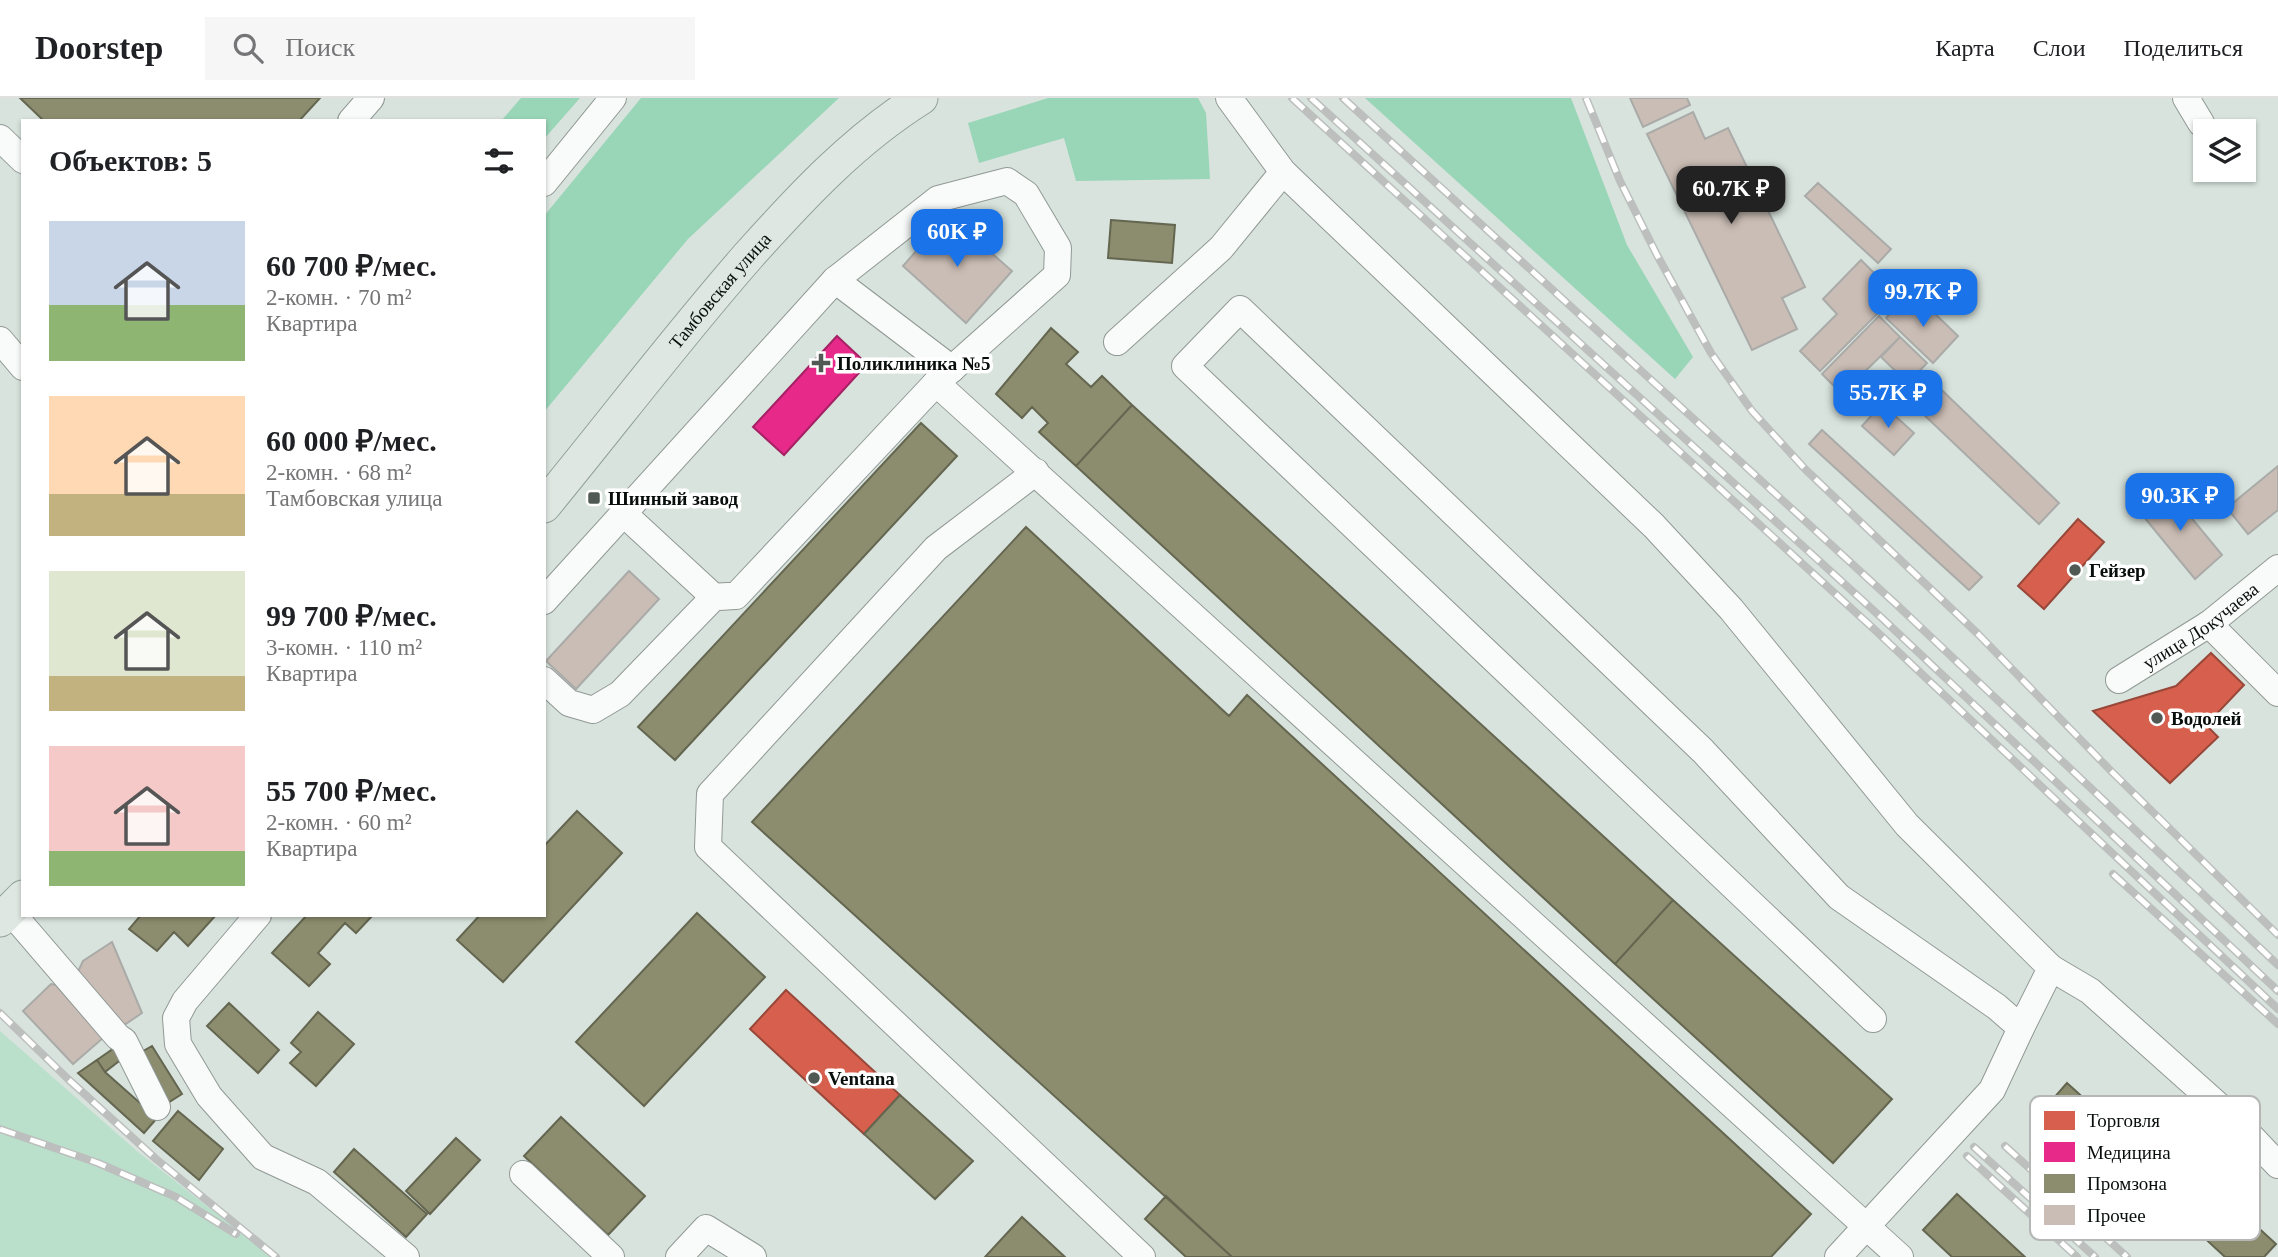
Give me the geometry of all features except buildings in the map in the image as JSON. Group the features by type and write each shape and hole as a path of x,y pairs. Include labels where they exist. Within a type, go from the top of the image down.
{"main road":[{"name":"Тамбовская улица","path":"546,504 718,291 796,202 852,149 921,98"}],"street":[{"path":"353,119 372,98"},
{"path":"546,181 613,98"},
{"path":"1229,98 1283,172 1654,526 1731,609 1907,825 2051,968 2090,991 2208,1096"},
{"path":"2186,98 2199,119"},
{"path":"0,138 21,158"},
{"path":"1117,342 1222,248 1283,172"},
{"path":"546,599 835,280 938,199 1007,181 1026,194 1058,248 1057,275 944,376 736,596 714,597 620,694 593,710 569,703 546,682"},
{"path":"835,280 944,376 1036,472 1900,1257"},
{"path":"1873,1019 1185,366 1240,309 1703,751 1839,897 1997,1007 2021,1028"},
{"path":"0,340 21,365"},
{"path":"0,372 21,373"},
{"path":"1036,472 936,548 710,794 708,847 1142,1257"},
{"path":"624,514 714,597"},
{"name":"улица Докучаева","path":"2119,680 2209,624 2278,568"},
{"path":"2209,624 2278,693"},
{"path":"10,909 124,1041 157,1107"},
{"path":"256,917 185,1001 176,1018 178,1044 209,1096 263,1157 317,1182 405,1257"},
{"path":"1838,1257 1992,1090 2051,968"},
{"path":"2260,1146 2278,1165"},
{"path":"523,1174 611,1257"},
{"path":"679,1257 706,1228 753,1257"}],"green space":[{"path":"521,98 580,98 546,137 546,119 503,119"},
{"path":"641,98 839,98 688,239 546,410 546,214"},
{"path":"1048,98 1198,98 1206,113 1210,179 1076,181 1064,138 979,163 968,123"},
{"path":"1365,98 1571,98 1627,245 1693,357 1675,379"},
{"path":"0,1031 138,1152 272,1257 0,1257"}],"railway":[{"path":"1292,98 1875,630 2278,1009"},
{"path":"1311,98 1884,620 2278,991"},
{"path":"1343,98 1897,605 2278,965"},
{"path":"1586,98 1620,181 1657,255 1711,353 1752,411 1806,470 1978,634 2111,771 2278,935"},
{"path":"2113,874 2278,1024"},
{"path":"0,1013 156,1159 276,1257"},
{"path":"0,1129 98,1163 176,1197 236,1234"},
{"path":"2005,1146 2030,1169"},
{"path":"1974,1147 2030,1198"},
{"path":"1967,1156 2030,1214"},
{"path":"2058,1240 2077,1257"},
{"path":"2076,1240 2095,1257"},
{"path":"2108,1240 2127,1257"}],"place":[{"name":"Поликлиника №5","path":"821,363"},
{"name":"Шинный завод","path":"594,498"},
{"name":"Гейзер","path":"2075,570"},
{"name":"Водолей","path":"2157,718"},
{"name":"Ventana","path":"814,1078"}]}
